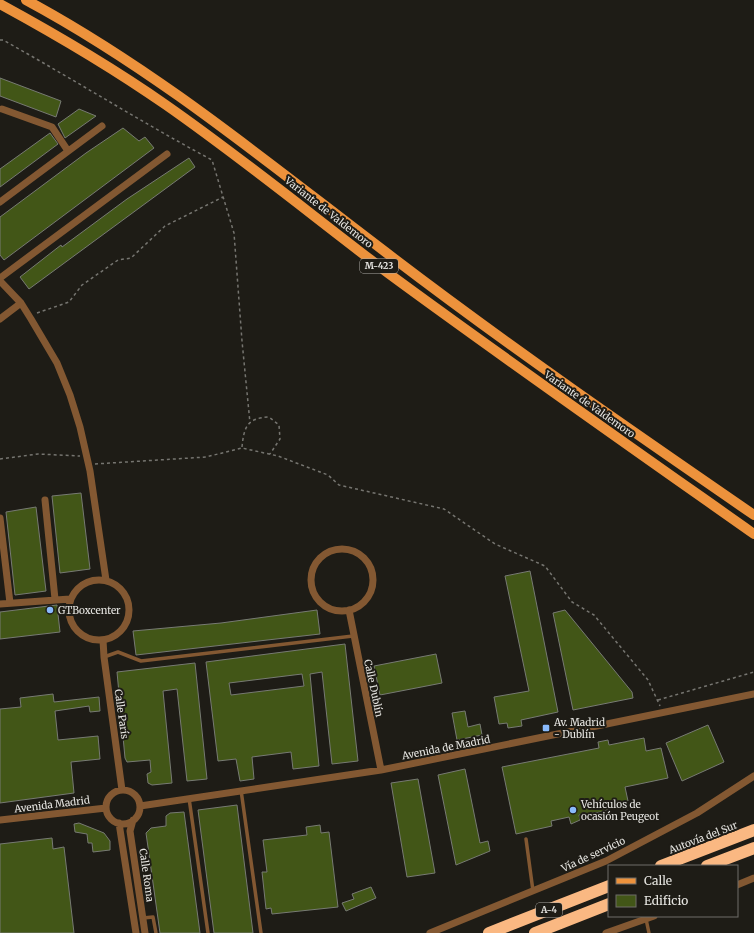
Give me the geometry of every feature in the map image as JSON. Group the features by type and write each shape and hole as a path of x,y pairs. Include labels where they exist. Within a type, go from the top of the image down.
{"highway":[{"name":"Autovía del Sur","path":"664,865 754,830"},
{"path":"710,865 754,848"},
{"name":"A-4","path":"489,933 608,886"},
{"name":"A-4","path":"535,933 608,904"}],"main road":[{"name":"Variante de Valdemoro","path":"26,0 97,41 173,91 394,259 549,372 754,515"},
{"name":"Variante de Valdemoro","path":"0,4 62,39 165,104 232,152 387,272 548,389 754,534"}],"street":[{"path":"2,109 52,127 68,151"},
{"path":"0,202 102,126"},
{"path":"106,580 88,457 70,395 57,363 30,316 0,279 167,154"},
{"path":"0,319 21,303"},
{"path":"45,500 54,599"},
{"path":"0,518 10,603"},
{"path":"336,549 350,549 362,556 371,567 374,580 370,594 361,605 349,610 335,610 322,604 314,593 311,579 314,565 323,555 336,549"},
{"path":"93,580 106,580 114,583 122,589 127,597 129,611 126,624 120,632 104,640 86,638 75,629 69,617 68,608 70,599 81,585 93,580"},
{"path":"0,604 70,599"},
{"name":"Calle Dublín","path":"349,610 380,770"},
{"name":"Calle París","path":"104,640 104,657 122,790"},
{"name":"Avenida de Madrid","path":"140,806 380,770 754,695"},
{"name":"Vía de servicio","path":"430,933 606,861 697,813 754,776"},
{"path":"122,790 134,794 140,806 138,814 129,823 119,823 110,818 106,808 109,798 114,793 122,790"},
{"name":"Avenida Madrid","path":"0,820 106,808"},
{"name":"Calle Roma","path":"133,820 130,831 145,933"},
{"name":"Calle Roma","path":"119,823 136,933"},
{"path":"738,885 754,878"},
{"path":"606,933 651,917"}],"lane":[{"path":"104,657 118,652 141,661 353,636"},
{"path":"241,790 261,933"},
{"path":"189,798 208,933"},
{"path":"526,839 533,892"},
{"path":"143,918 153,917 156,933"},
{"path":"646,919 649,933"}],"path":[{"path":"0,40 3,40 72,78 177,141 212,160 234,233 250,423"},
{"path":"30,316 68,302 82,285 118,260 131,258 165,226 223,197"},
{"path":"242,448 243,435 250,423 257,417 269,417 279,425 280,439 270,454"},
{"path":"89,465 206,457 242,448 270,454 328,475 339,485 444,509 495,544 545,566 572,602 594,615 648,680 664,713"},
{"path":"0,459 38,454 88,457"},
{"path":"658,700 754,672"}],"building":[{"path":"0,78 61,101 56,117 0,96"},
{"path":"79,109 96,116 65,138 58,124"},
{"path":"123,128 139,141 145,137 154,148 4,260 0,255 0,217 86,153"},
{"path":"50,133 58,144 0,187 0,169"},
{"path":"189,158 195,167 29,289 20,277 61,245 62,247 127,199"},
{"path":"81,493 90,569 60,573 52,496"},
{"path":"36,507 46,591 15,595 6,512"},
{"path":"530,571 558,712 521,720 522,726 508,728 507,723 499,724 494,697 529,691 505,576"},
{"path":"57,605 60,632 0,639 0,612"},
{"path":"317,610 320,634 136,655 133,631 221,623"},
{"path":"565,610 632,692 633,698 573,710 553,613"},
{"path":"345,644 358,761 332,764 322,672 310,674 319,766 293,769 291,752 252,757 254,779 240,781 236,759 218,761 206,662","holes":["302,674 304,686 231,695 229,683"]},
{"path":"436,654 442,683 380,695 374,666"},
{"path":"195,663 207,779 187,781 177,689 163,691 172,783 152,785 148,783 147,774 151,772 150,760 127,762 125,758 117,672"},
{"path":"53,694 54,702 99,697 100,711 90,712 89,706 55,711 58,740 98,736 100,759 71,762 74,793 0,803 0,709 21,707 20,698"},
{"path":"465,711 468,727 480,724 482,735 457,740 452,713"},
{"path":"708,725 724,762 682,781 666,743"},
{"path":"644,738 646,751 661,748 668,778 625,787 628,801 601,812 579,815 580,820 571,824 569,817 551,821 552,826 516,834 502,767 599,748 598,742 608,740 609,745"},
{"path":"465,769 480,843 488,841 490,851 456,865 438,775"},
{"path":"418,779 435,873 407,877 391,783"},
{"path":"237,805 253,933 214,933 198,810"},
{"path":"184,812 200,933 160,933 146,833 151,828 166,826 166,816 170,813"},
{"path":"79,823 104,833 110,841 110,850 93,852 92,843 88,843 87,834 75,832 74,824"},
{"path":"320,825 321,833 329,832 338,907 272,914 271,908 266,909 262,872 267,872 263,840 307,835 306,827"},
{"path":"52,838 53,849 64,847 74,933 0,933 0,844"},
{"path":"371,887 376,898 346,911 342,903 354,899 352,894"}],"place":[{"name":"GTBoxcenter","path":"50,610"},
{"name":"Av. Madrid - Dublín","path":"546,728"},
{"name":"Vehículos de ocasión Peugeot","path":"573,810"}]}
